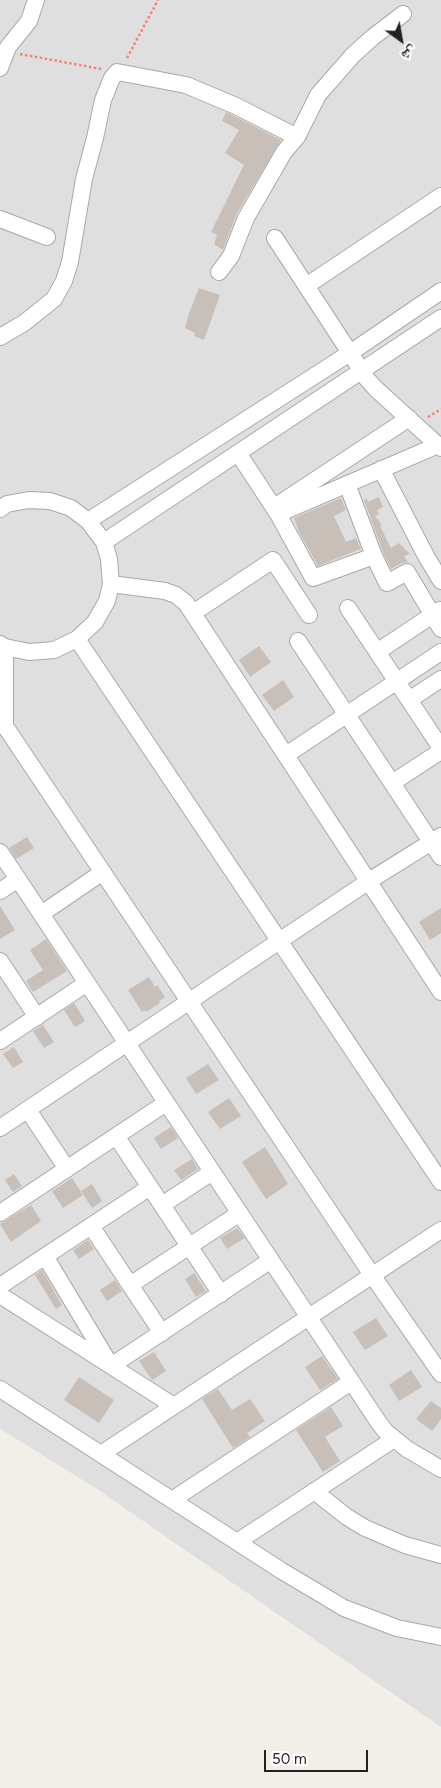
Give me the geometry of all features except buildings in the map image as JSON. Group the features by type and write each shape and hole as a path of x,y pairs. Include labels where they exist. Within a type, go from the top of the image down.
{"street":[{"path":"0,68 6,42 29,21 36,0"},
{"path":"219,272 231,256 246,218 284,152 297,137 318,95 337,72 373,37 403,14"},
{"path":"0,337 24,323 54,299 64,281 70,262 84,179 96,138 103,100 112,78 117,72 186,85 236,106 297,137"},
{"path":"306,286 441,196"},
{"path":"0,219 47,237"},
{"path":"275,238 376,389 439,447 276,511"},
{"path":"88,521 441,291"},
{"path":"104,542 441,318"},
{"path":"276,511 408,418"},
{"path":"238,453 276,511 313,578 374,556"},
{"path":"381,470 441,581"},
{"path":"347,484 374,556 388,583 406,572 438,618 377,652"},
{"path":"2,502 50,501 71,508 88,521 104,542 110,559 110,584 107,601 95,622 77,639 54,650 30,652 3,645 3,728 103,872 372,1275 441,1374"},
{"path":"193,613 273,560 309,615"},
{"path":"110,584 165,591 186,603 441,992"},
{"path":"348,608 441,749 392,783"},
{"path":"77,639 441,1182"},
{"path":"298,641 392,783 436,839 441,857"},
{"path":"286,754 441,652"},
{"path":"409,700 441,679"},
{"path":"0,1128 436,839"},
{"path":"0,852 379,1423 394,1439 441,1469"},
{"path":"41,914 103,872"},
{"path":"0,891 18,879"},
{"path":"1,965 37,1016"},
{"path":"0,1041 87,983"},
{"path":"0,1213 166,1103"},
{"path":"28,1110 67,1169"},
{"path":"116,1136 221,1294"},
{"path":"162,1205 212,1172"},
{"path":"0,1286 150,1187"},
{"path":"130,1285 240,1213"},
{"path":"91,1226 162,1333"},
{"path":"101,1454 441,1230"},
{"path":"45,1256 111,1366"},
{"path":"111,1366 271,1260"},
{"path":"0,1295 174,1406"},
{"path":"172,1500 352,1382"},
{"path":"0,1389 237,1542 344,1608 396,1628 441,1638"},
{"path":"237,1542 394,1439"},
{"path":"314,1491 341,1513 365,1528 405,1545 441,1555"}],"path":[{"path":"6,42 117,72 158,0"}],"shaded area":[{"path":"0,0 441,0 441,1727 94,1487 0,1429"}]}
